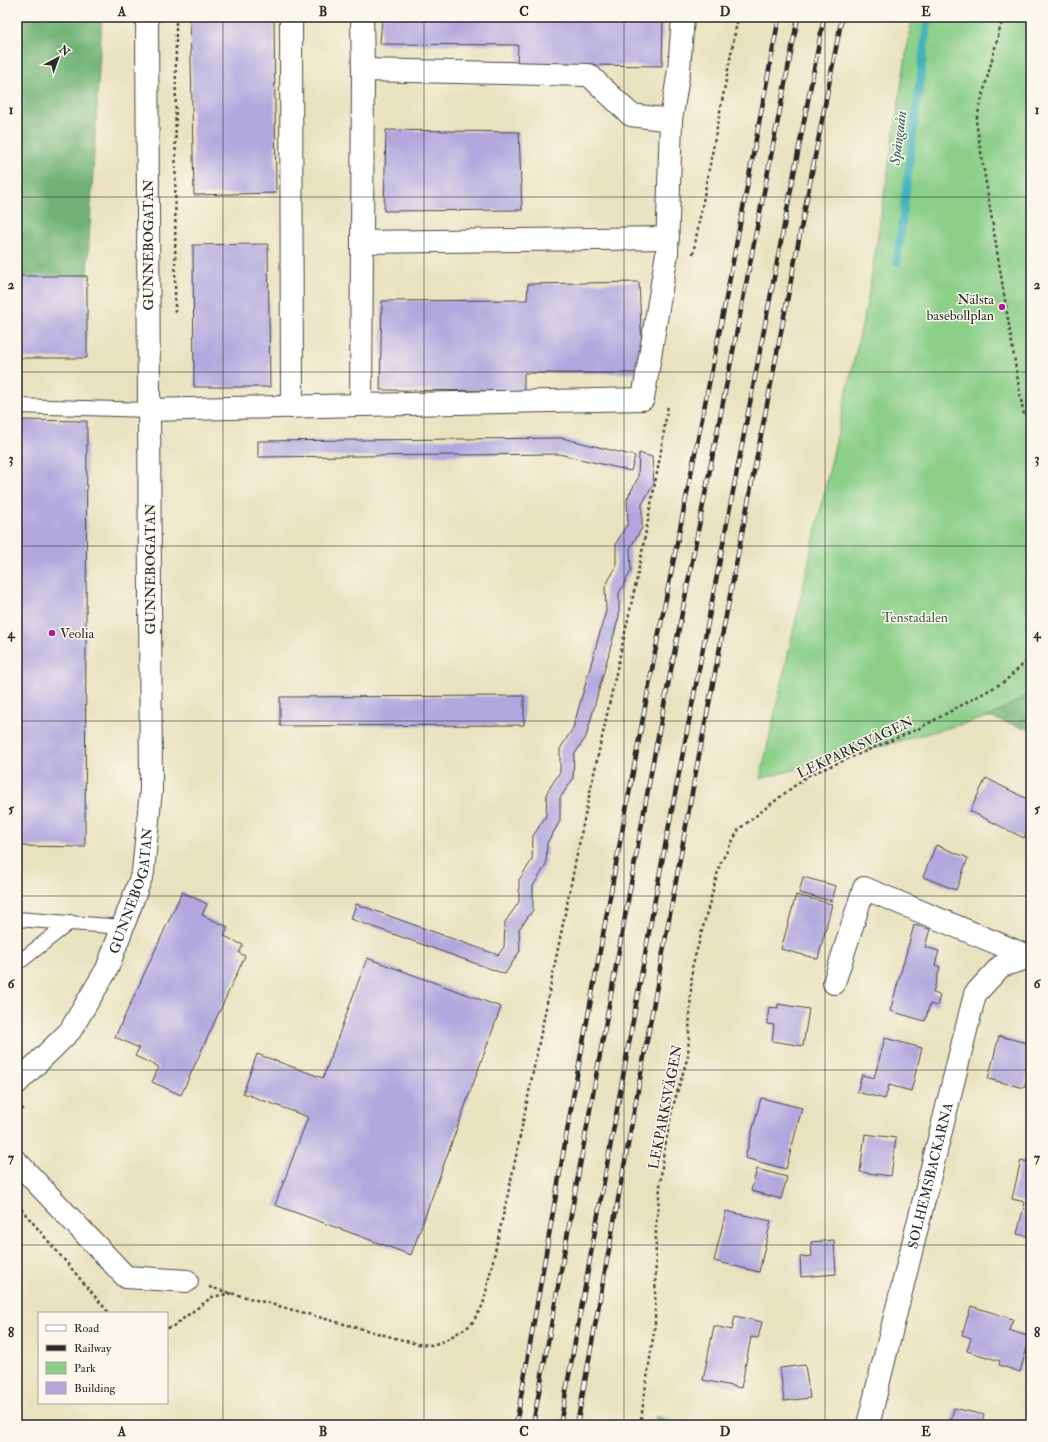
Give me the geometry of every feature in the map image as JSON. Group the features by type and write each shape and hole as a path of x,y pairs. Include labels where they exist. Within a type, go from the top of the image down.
{"street":[{"name":"GUNNEBOGATAN","path":"17,1082 70,1031 107,969 143,872 151,790 147,17"},
{"path":"291,17 292,407"},
{"path":"361,405 364,70 362,17"},
{"path":"149,410 643,399 668,253 671,120 679,70 683,17"},
{"path":"364,70 589,76 631,115 671,120"},
{"path":"362,242 668,238"},
{"path":"834,983 864,888 1031,957"},
{"name":"SOLHEMSBACKARNA","path":"868,1425 975,994 1001,966 1031,957"},
{"path":"17,1162 126,1277 187,1281"}],"lane":[{"path":"17,406 149,410"},
{"path":"17,918 123,927"},
{"path":"17,960 22,960 70,922"}],"path":[{"path":"692,258 738,17"},
{"path":"1003,17 976,121 1023,412 1031,421"},
{"path":"187,1281 418,1344 432,1345 444,1341 471,1325 483,1305 515,1164 586,810 637,578 669,404"},
{"name":"LEKPARKSVÄGEN","path":"640,1425 655,1324 656,1227 663,1157 672,1110 688,1056 692,968 720,864 738,829 808,776 918,729 1004,682 1031,657"},
{"path":"17,1204 108,1312"},
{"path":"168,1328 212,1297 233,1293"}],"green space":[{"path":"17,17 102,17 87,276 18,277 17,359"},
{"name":"Tenstadalen","path":"912,17 1031,17 1031,694 988,717 760,779 868,298"},
{"path":"1031,694 1031,730 988,717"},
{"path":"656,1416 681,1425 654,1425"}],"building":[{"path":"190,17 274,17 276,193 194,195"},
{"path":"382,17 663,17 662,66 517,64 518,45 380,44"},
{"path":"386,130 519,132 522,210 384,211"},
{"path":"268,244 270,387 194,387 193,245"},
{"path":"18,276 87,276 87,358 18,358"},
{"path":"639,282 643,373 524,373 524,391 380,390 382,301 527,300 528,284"},
{"name":"Veolia","path":"17,420 87,421 85,847 17,846"},
{"path":"562,438 635,456 631,471 559,454 258,457 258,441"},
{"path":"639,453 652,457 654,483 642,504 642,528 630,548 631,571 619,593 619,616 586,737 574,755 573,779 560,798 560,821 547,843 546,865 533,886 533,910 519,929 520,951 505,974 351,919 356,904 498,955 504,947 505,922 519,902 519,880 532,860 533,836 546,816 547,792 560,772 560,749 573,728 606,611 605,587 616,567 616,543 628,523 627,499 638,478"},
{"path":"524,696 524,725 280,726 280,697"},
{"path":"986,778 1031,801 1031,823 1024,838 970,811"},
{"path":"936,845 968,858 956,890 923,877"},
{"path":"803,877 836,886 832,901 799,893"},
{"path":"182,892 207,904 202,915 228,927 224,936 243,945 239,953 245,956 181,1095 152,1082 159,1067 135,1056 139,1048 115,1037"},
{"path":"796,895 832,904 818,959 781,949"},
{"path":"914,925 930,929 925,947 939,951 935,965 940,967 933,993 940,995 937,1006 930,1004 925,1021 890,1011"},
{"path":"367,958 501,1007 411,1255 275,1205 308,1117 243,1093 257,1054 323,1078"},
{"path":"778,1004 809,1009 803,1046 772,1041 774,1025 767,1024 769,1007 778,1008"},
{"path":"999,1036 1031,1044 1031,1075 1028,1074 1024,1088 988,1079"},
{"path":"885,1038 922,1048 911,1091 889,1085 885,1099 857,1092 862,1075 874,1078"},
{"path":"761,1098 802,1108 786,1169 745,1158"},
{"path":"865,1134 896,1138 891,1176 860,1172"},
{"path":"1021,1160 1031,1163 1031,1237 1017,1234 1025,1202 1012,1199"},
{"path":"757,1169 787,1177 781,1199 751,1191"},
{"path":"726,1211 771,1221 759,1272 714,1261"},
{"path":"834,1240 836,1274 801,1277 800,1257 812,1256 811,1242"},
{"path":"971,1306 1013,1319 1009,1330 1030,1337 1020,1372 999,1365 1000,1361 967,1351 971,1338 962,1335"},
{"path":"735,1316 762,1322 758,1338 751,1337 741,1388 703,1380 714,1326 732,1330"},
{"path":"805,1365 810,1398 784,1401 780,1368"},
{"path":"954,1408 984,1415 982,1423 988,1425 950,1425"}],"waterway":[{"name":"Spångaån","path":"897,262 928,17"}],"railway":[{"path":"516,1425 573,1097 655,653 725,304 779,17"},
{"path":"533,1425 653,762 798,17"},
{"path":"560,1425 657,888 824,17"},
{"path":"577,1425 696,771 842,17"}],"place":[{"name":"Nälsta basebollplan","path":"1002,307"},
{"name":"Veolia","path":"52,633"}]}
